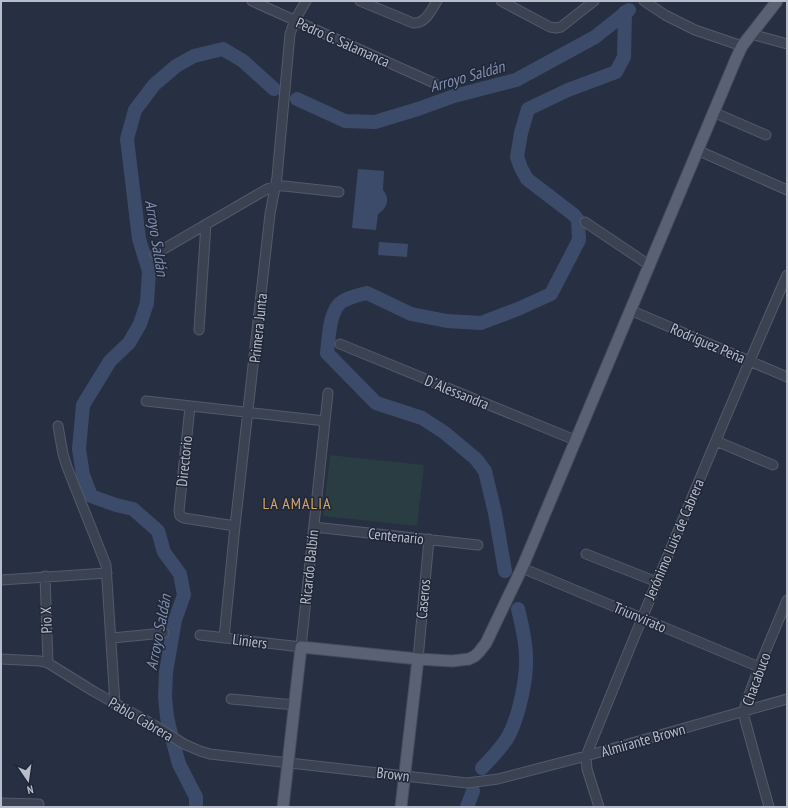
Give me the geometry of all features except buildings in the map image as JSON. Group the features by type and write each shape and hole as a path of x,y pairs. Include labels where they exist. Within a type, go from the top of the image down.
{"main road":[{"path":"283,807 301,647 418,659 461,660 475,656 486,642 522,568 742,46 777,1"},
{"path":"401,807 418,659"}],"street":[{"name":"Pedro G. Salamanca","path":"252,1 434,83"},
{"name":"Primera Junta","path":"224,638 235,526 271,209 276,186 290,34 295,20 306,1"},
{"path":"360,1 418,24 425,20 437,1"},
{"path":"501,1 550,27 556,28 561,27 594,1"},
{"path":"647,3 665,15 695,30 742,46"},
{"path":"752,34 787,44"},
{"path":"713,112 766,135"},
{"path":"697,150 787,190"},
{"path":"155,254 267,189 276,186 284,186 339,192"},
{"path":"585,222 649,265"},
{"path":"199,330 206,224"},
{"name":"Jerónimo Luis de Cabrera","path":"586,756 749,360 783,294 787,275"},
{"name":"Rodríguez Peña","path":"630,310 787,376"},
{"name":"D´Alessandra","path":"340,344 575,440"},
{"name":"Ricardo Balbín","path":"301,647 328,393"},
{"path":"146,401 325,421"},
{"name":"Directorio","path":"190,407 179,511 180,516 184,518 235,526"},
{"path":"58,426 63,454 105,560 112,638 115,704"},
{"path":"716,441 773,465"},
{"name":"Centenario","path":"314,527 478,545"},
{"name":"Caseros","path":"418,659 429,539"},
{"path":"586,554 657,582"},
{"name":"Triunvirato","path":"522,568 759,667"},
{"path":"1,580 107,573"},
{"name":"Pio X","path":"45,576 48,663"},
{"name":"Chacabuco","path":"769,807 745,720 744,711 759,667 787,600"},
{"path":"112,638 164,633"},
{"name":"Liniers","path":"200,635 301,647"},
{"name":"Pablo Cabrera","path":"1,659 40,661 48,663 115,704 200,752 288,762"},
{"path":"231,699 295,705"},
{"name":"Almirante Brown","path":"498,779 586,756 787,699"},
{"path":"586,756 587,769 599,807"},
{"name":"Brown","path":"288,762 404,775 450,782 467,783 498,779"},
{"path":"1,803 39,804"}],"shaded area":[{"path":"330,455 424,465 417,526 323,516"}],"water":[{"path":"358,169 384,171 383,190 387,196 387,203 384,209 378,214 376,230 352,228"},
{"path":"379,242 408,244 407,257 378,255"}],"waterway":[{"name":"Arroyo Saldán","path":"297,99 345,121 375,122 454,96 516,80 595,37 629,10"},
{"path":"505,571 495,513 485,471 476,459 445,433 422,418 376,403 327,353 330,324 338,305 349,298 367,293 411,314 447,321 481,323 518,309 551,294 579,240 578,220 574,215 527,179 517,157 521,133 528,109 568,90 616,72 624,57 625,12"},
{"name":"Arroyo Saldán","path":"196,807 196,797 179,764 167,717 165,697 166,672 175,620 184,595 180,574 164,552 158,531 133,509 116,505 91,496 83,475 79,449 83,405 110,361 129,343 140,324 147,303 149,271 139,239 127,139 135,110 154,85 176,66 194,56 223,49 243,61 274,89"},
{"path":"482,768 500,748 509,735 522,697 526,666 526,652 524,634 518,609"},
{"path":"467,807 473,791"}],"district":[{"name":"LA AMALIA","path":"297,503"}]}
